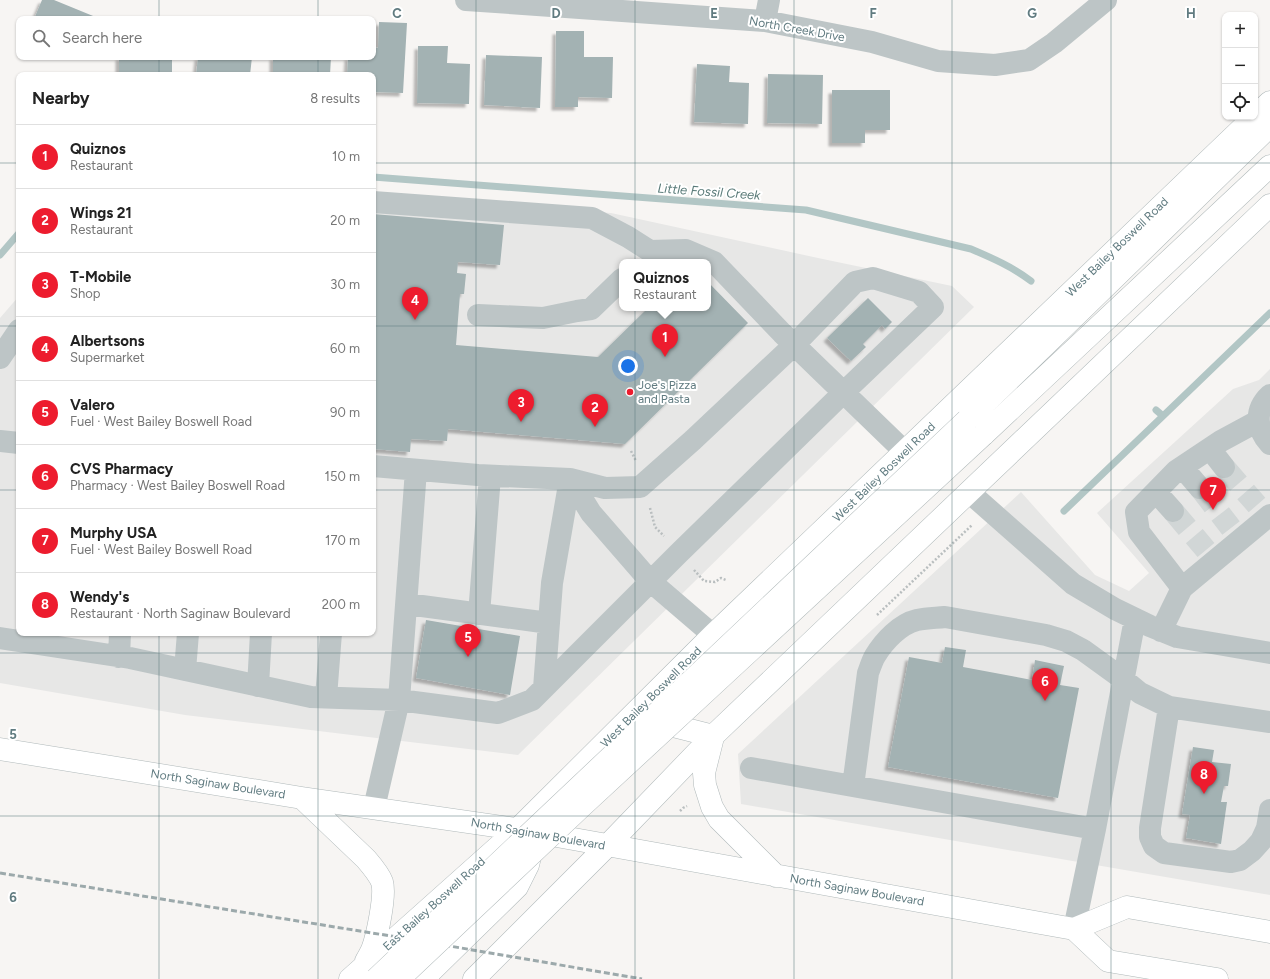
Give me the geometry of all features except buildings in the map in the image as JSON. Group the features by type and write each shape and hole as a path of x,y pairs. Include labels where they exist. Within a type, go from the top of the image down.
{"main road":[{"name":"West Bailey Boswell Road","path":"1258,112 1270,102"},
{"name":"West Bailey Boswell Road","path":"527,830 633,715 714,635 1250,120"},
{"name":"West Bailey Boswell Road","path":"527,830 967,420 1270,126"},
{"path":"399,979 1270,166"},
{"path":"474,979 607,846 713,736 970,493 1270,205"},
{"path":"633,715 713,736"},
{"path":"713,736 704,773 705,785 712,807 719,819 776,876"},
{"name":"North Saginaw Boulevard","path":"0,749 302,798 527,830 607,846 1074,929"},
{"path":"302,798 366,859 382,882 383,894 377,934 362,976"},
{"path":"423,979 517,887 528,865 531,853 527,830"},
{"name":"East Bailey Boswell Road","path":"362,976 527,830"},
{"path":"1217,979 1108,960 1074,929 1127,907 1270,932"}],"street":[{"name":"North Creek Drive","path":"466,0 765,22 872,42 938,61 995,64 1029,60 1054,43 1106,0"},
{"path":"765,22 769,0"},
{"path":"376,202 592,218 628,237 644,256 686,250 707,259"},
{"path":"711,261 714,262 843,393 905,452"},
{"path":"0,638 47,639 120,657 311,697 399,700 498,713 532,700 650,581 933,307 919,292 873,278 855,282 794,344 693,440 640,487 605,488 570,479 490,476 376,466"},
{"path":"478,315 543,318 577,311 591,310 619,282"},
{"path":"0,358 16,334"},
{"path":"1270,395 1267,397 1261,408 1258,421 1260,432 1270,444"},
{"path":"1182,588 1138,532 1136,512 1182,467 1221,441 1258,421"},
{"path":"0,441 16,443"},
{"path":"1210,449 1224,467"},
{"path":"1182,467 1200,488"},
{"path":"374,808 399,700 416,470"},
{"path":"479,614 490,476"},
{"path":"570,479 591,513 650,581 714,635"},
{"path":"544,688 552,583 570,479"},
{"path":"1156,492 1173,511"},
{"path":"970,493 1073,584 1115,609 1177,637 1270,653"},
{"path":"1161,630 1182,588 1210,555 1265,513"},
{"path":"406,604 549,623"},
{"path":"853,786 868,673 875,656 886,641 900,629 916,620 945,617 1066,640 1083,650 1140,693 1169,707 1270,722"},
{"path":"1074,929 1095,829 1135,619"},
{"path":"120,636 120,657"},
{"path":"185,670 188,636"},
{"path":"258,686 261,636"},
{"path":"326,698 331,636"},
{"path":"1169,707 1150,828 1150,837 1154,846 1164,852 1231,862 1240,860 1252,851 1261,840 1267,828 1270,810"},
{"path":"751,768 1095,829"}],"path":[{"path":"631,450 638,467 655,527 669,540 704,581 715,582 721,578 726,580"},
{"path":"873,619 988,509"},
{"path":"680,811 688,806"}],"shaded area":[{"path":"376,195 611,213 952,286 974,307 518,755 185,715 0,683 0,318 16,299 16,636 376,636"},
{"path":"1270,369 1270,895 741,804 738,754 1021,492 1095,575 1129,591 1149,573 1097,513 1233,389 1259,380"}],"waterway":[{"name":"Little Fossil Creek","path":"376,177 806,210 971,249 1010,267 1031,281"},
{"name":"Little Fossil Creek","path":"0,255 16,236"},
{"path":"1156,410 1163,416 1270,313"},
{"path":"1064,511 1163,416"}],"tunnel":[{"path":"1224,467 1257,505"},
{"path":"1200,488 1231,528"},
{"path":"1173,511 1206,550"}],"railway":[{"path":"0,873 397,937 642,979"}],"place":[{"name":"Albertsons","path":"415,320"},
{"name":"Quiznos","path":"665,357"},
{"name":"Joe's Pizza and Pasta","path":"630,392"},
{"name":"T-Mobile","path":"521,422"},
{"name":"Wings 21","path":"595,427"},
{"name":"Murphy USA","path":"1213,510"},
{"name":"Valero","path":"468,657"},
{"name":"CVS Pharmacy","path":"1045,701"},
{"name":"Wendy's","path":"1204,794"}]}
